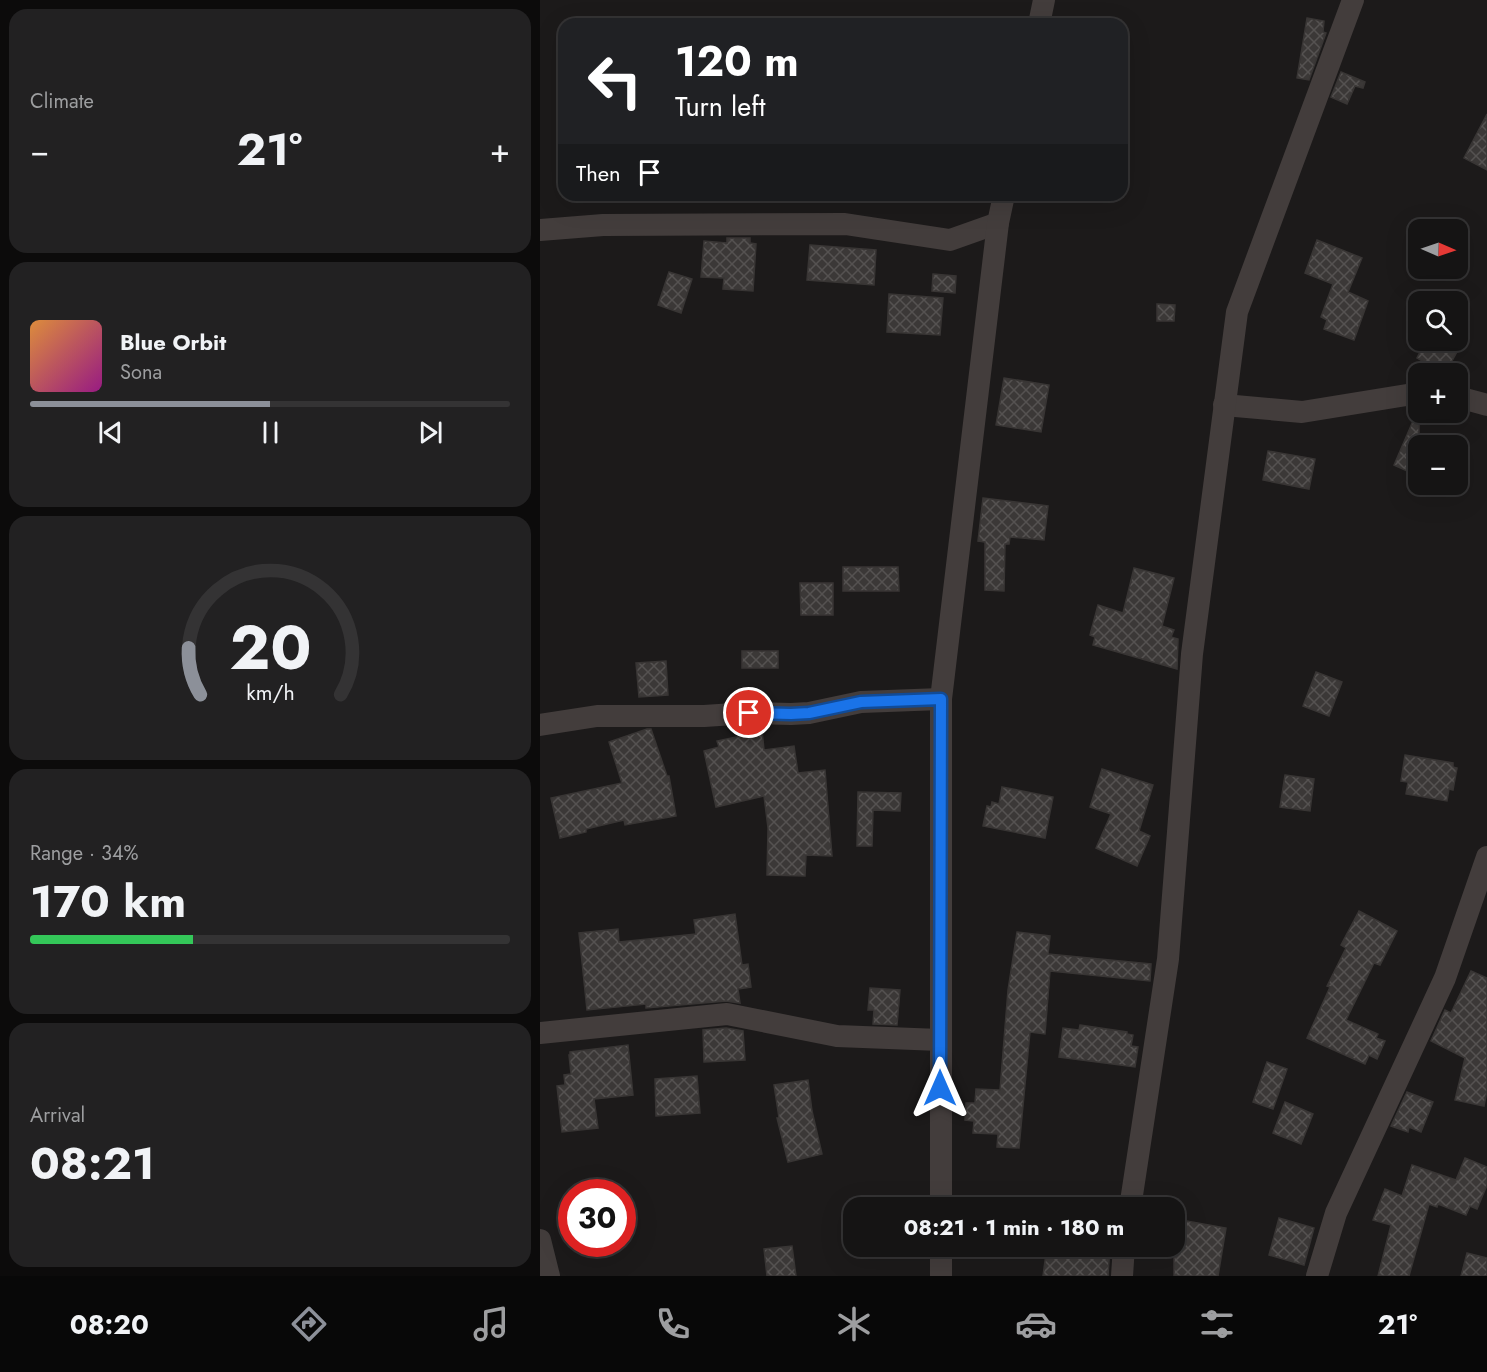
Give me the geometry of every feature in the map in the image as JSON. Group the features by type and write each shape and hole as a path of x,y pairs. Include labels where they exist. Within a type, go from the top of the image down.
{"street":[{"path":"1040,18 1044,0"},
{"path":"1132,1197 1168,958 1192,654 1237,312 1353,0"},
{"path":"940,1197 941,699 998,223 1003,201"},
{"path":"540,230 626,224 845,224 950,240 998,223"},
{"path":"1224,405 1302,412 1408,395"},
{"path":"1468,400 1487,405"},
{"path":"540,725 597,716 809,713 861,702 941,699"},
{"path":"1317,1276 1336,1213 1445,978 1487,857"},
{"path":"540,1033 727,1014 837,1036 940,1040"},
{"path":"540,1240 549,1276"},
{"path":"941,1257 941,1276"},
{"path":"1122,1276 1123,1257"}],"building":[{"path":"1307,18 1324,21 1323,32 1326,33 1309,80 1297,78"},
{"path":"1341,72 1365,82 1363,88 1355,86 1347,104 1331,97"},
{"path":"1487,114 1487,170 1464,158"},
{"path":"727,238 750,238 750,243 756,244 753,291 723,289 724,278 701,277 704,241 727,243"},
{"path":"1317,240 1362,258 1348,292 1368,301 1354,340 1324,329 1327,320 1321,317 1333,284 1305,273"},
{"path":"810,245 876,250 874,285 807,280"},
{"path":"669,272 692,279 681,313 658,305"},
{"path":"933,274 956,276 955,293 932,291"},
{"path":"889,294 943,298 940,335 887,332"},
{"path":"1157,304 1175,305 1174,321 1157,321"},
{"path":"1420,351 1457,351 1451,363 1426,363 1417,358"},
{"path":"1004,378 1049,385 1041,432 996,425"},
{"path":"1412,423 1419,423 1419,435 1408,435 1408,471 1394,465"},
{"path":"1268,451 1315,459 1309,489 1263,480"},
{"path":"983,498 1048,506 1044,540 1010,537 1009,544 1005,544 1004,591 985,590 985,542 978,541"},
{"path":"843,567 898,567 899,591 843,591"},
{"path":"1134,568 1174,578 1162,626 1174,630 1171,637 1178,639 1177,669 1093,645 1095,637 1090,635 1098,605 1123,613"},
{"path":"800,583 833,583 833,615 801,615"},
{"path":"742,651 778,651 778,668 742,668"},
{"path":"666,661 668,695 639,697 636,663"},
{"path":"1316,672 1342,682 1329,716 1303,706"},
{"path":"651,729 667,776 669,776 676,816 625,825 624,820 560,838 551,798 622,783 609,742"},
{"path":"762,730 764,750 794,746 798,773 825,770 832,856 806,855 805,876 767,875 768,828 764,796 716,807 704,751 719,747 717,741"},
{"path":"1405,755 1453,763 1453,767 1457,768 1453,790 1449,789 1447,801 1406,794 1408,782 1401,781"},
{"path":"1102,769 1153,785 1139,831 1150,836 1137,866 1096,848 1111,814 1090,807"},
{"path":"1285,775 1314,779 1310,811 1280,807"},
{"path":"1002,787 1053,797 1045,838 983,826 987,806 991,807 992,802 999,804"},
{"path":"858,792 901,793 900,811 873,810 872,846 857,846"},
{"path":"1359,911 1397,931 1380,965 1374,963 1346,1020 1378,1034 1376,1038 1385,1041 1377,1059 1369,1055 1365,1064 1307,1038 1330,987 1327,986 1346,948 1341,945"},
{"path":"735,914 742,965 748,964 751,987 738,989 740,1003 726,1001 646,1008 646,1004 587,1010 579,933 618,929 619,942 696,934 694,920"},
{"path":"1017,932 1050,936 1048,954 1151,964 1150,981 1050,971 1045,1034 1030,1032 1019,1148 997,1147 998,1134 973,1133 974,1121 965,1120 966,1103 975,1103 976,1089 1000,1090 1008,990"},
{"path":"1471,971 1487,978 1487,1091 1484,1106 1455,1100 1465,1058 1431,1041 1445,1010 1451,1013"},
{"path":"870,988 900,990 897,1025 873,1024 874,1010 868,1010"},
{"path":"1080,1025 1127,1032 1133,1035 1131,1046 1138,1047 1135,1067 1059,1057 1063,1028 1079,1030"},
{"path":"726,1028 743,1031 745,1060 704,1062 703,1030"},
{"path":"628,1045 633,1095 594,1099 598,1128 562,1132 557,1086 565,1085 564,1075 571,1074 570,1052"},
{"path":"1267,1062 1287,1069 1273,1109 1253,1102"},
{"path":"697,1076 700,1113 656,1116 655,1079"},
{"path":"808,1080 812,1111 822,1154 788,1162 777,1118 779,1118 774,1085"},
{"path":"1407,1092 1433,1102 1421,1132 1409,1127 1408,1132 1391,1126"},
{"path":"1285,1102 1313,1114 1301,1144 1273,1133"},
{"path":"1465,1158 1487,1167 1487,1185 1477,1209 1470,1206 1466,1215 1438,1204 1437,1207 1429,1204 1409,1276 1378,1276 1391,1225 1373,1220 1385,1189 1402,1196 1412,1165 1456,1180"},
{"path":"1279,1218 1314,1228 1304,1265 1269,1255"},
{"path":"1185,1221 1226,1228 1218,1276 1174,1276 1174,1257 1185,1257"},
{"path":"792,1246 796,1276 767,1276 764,1249"},
{"path":"1467,1253 1487,1258 1487,1276 1461,1276"},
{"path":"1046,1257 1109,1257 1108,1276 1043,1276"}],"route":[{"path":"749,713 809,713 861,702 941,699 940,1088"}]}
